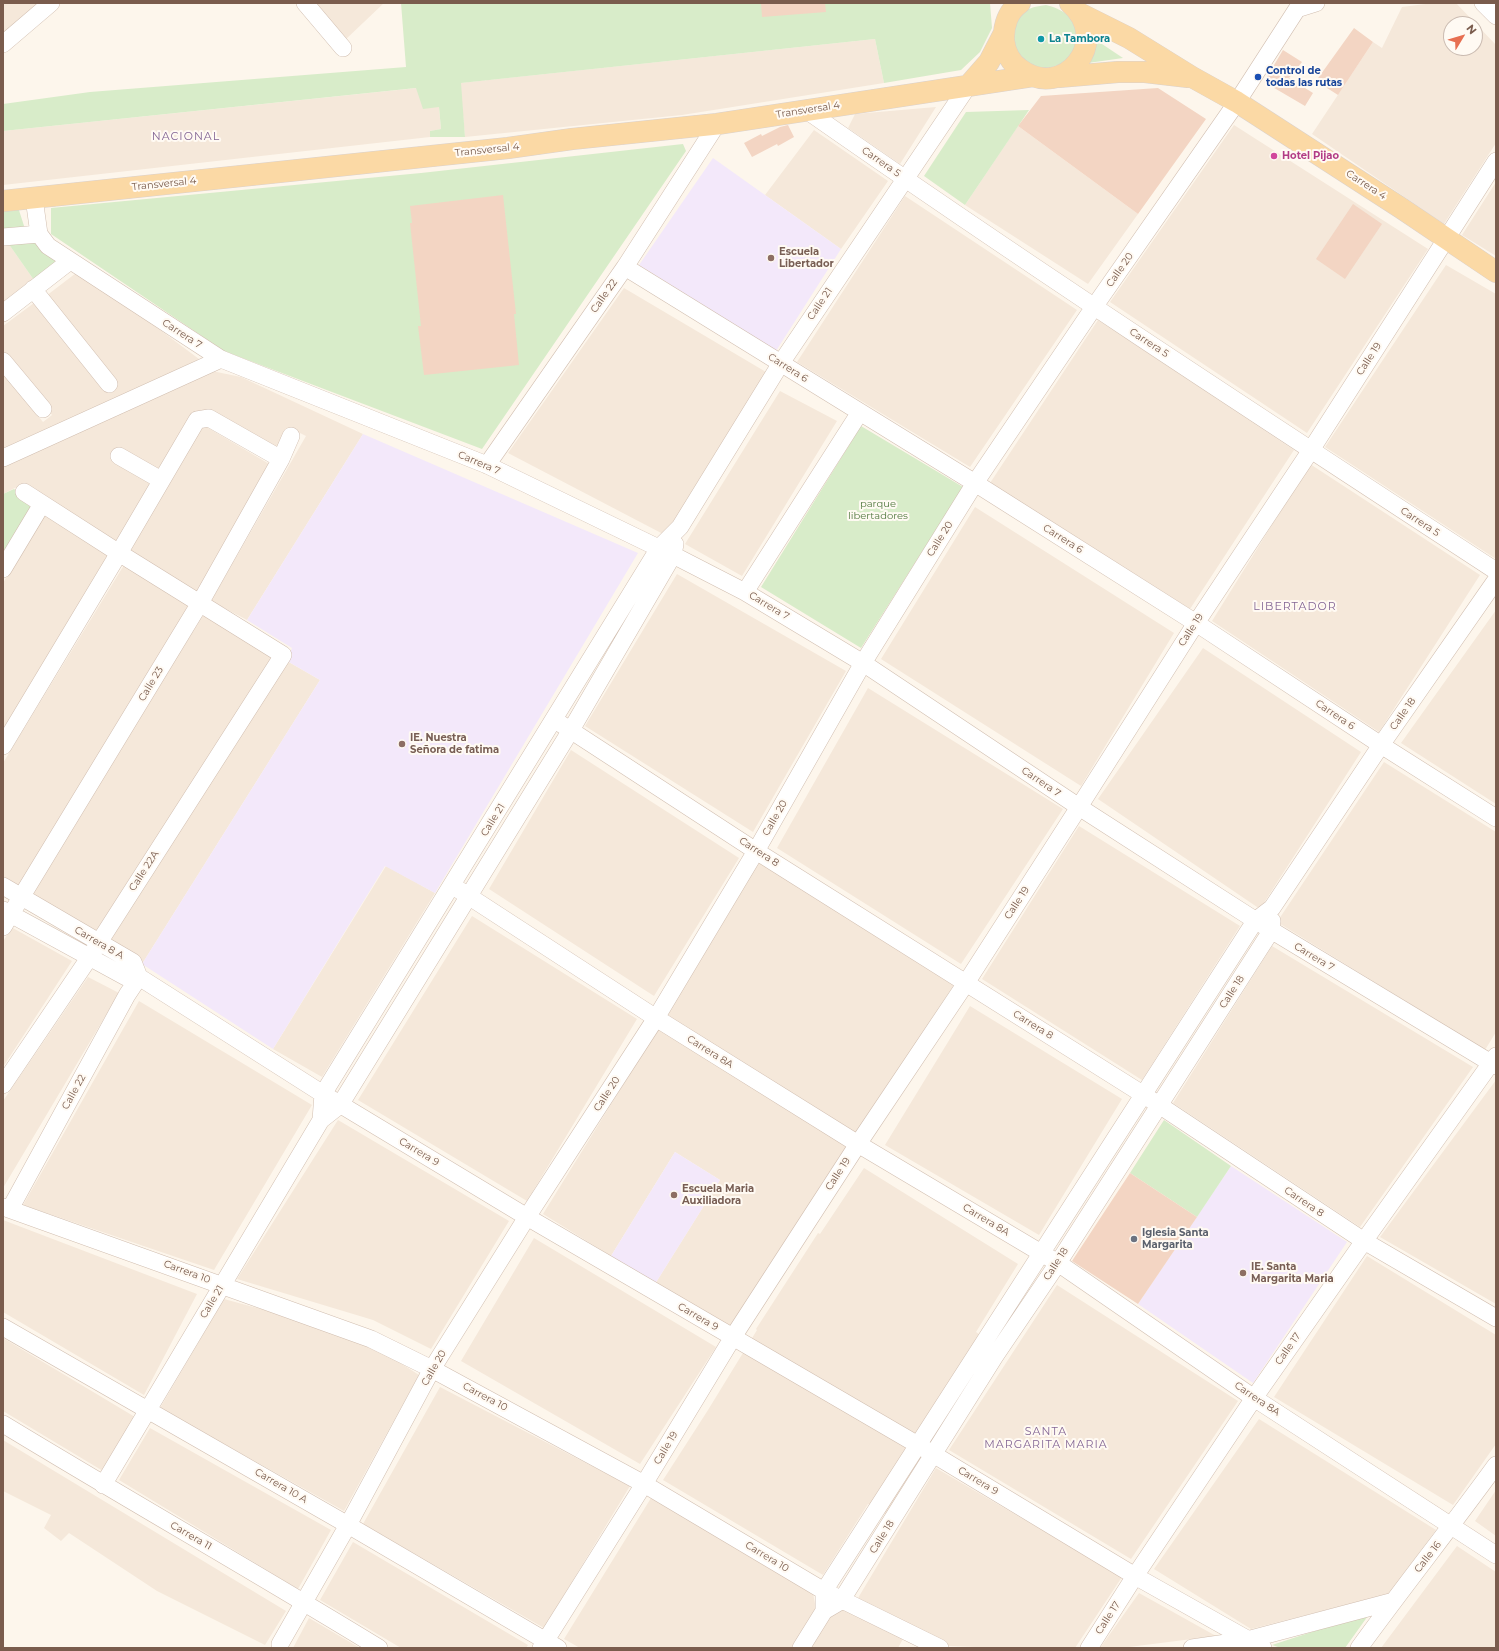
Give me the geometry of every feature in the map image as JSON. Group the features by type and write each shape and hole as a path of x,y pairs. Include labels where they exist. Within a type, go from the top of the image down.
{"main road":[{"path":"968,86 989,62 1004,33 1013,6"},
{"path":"1057,77 1069,72 1078,63 1084,52 1087,39 1086,26 1076,9"},
{"name":"Carrera 4","path":"1076,9 1129,38 1192,77 1237,102 1447,238 1496,272"},
{"path":"1004,33 1006,52 1011,60 1017,67 1033,76"},
{"name":"Carrera 4","path":"1033,76 1041,78 1118,72 1145,72 1192,77"},
{"name":"Transversal 4","path":"3,201 508,148 572,139 717,124 1033,76"}],"street":[{"path":"3,44 51,3"},
{"path":"305,3 344,48"},
{"name":"Calle 20","path":"280,1644 348,1524 432,1369 527,1217 656,1018 756,851 863,663 975,483 1094,307 1237,102 1297,9 1316,3"},
{"path":"1483,3 1496,16"},
{"name":"Calle 21","path":"103,1485 322,1120 340,1105 571,730 666,551 781,363 968,86"},
{"name":"Carrera 5","path":"806,110 904,179 1094,307 1496,571"},
{"name":"Calle 22","path":"487,465 625,267 717,124"},
{"name":"Calle 19","path":"548,1646 733,1337 858,1144 966,983 1196,622 1311,450 1496,161"},
{"path":"3,237 39,234 34,198"},
{"name":"Carrera 7","path":"39,234 48,246 70,262 221,359 487,465 666,551 745,592 863,663 1079,807 1255,921 1494,1062"},
{"path":"3,313 70,262"},
{"name":"Carrera 6","path":"625,267 975,483 1196,622 1381,745 1496,818"},
{"path":"33,289 108,384"},
{"path":"3,458 221,359"},
{"path":"3,362 43,409"},
{"path":"745,592 860,412"},
{"path":"3,746 197,420 208,418 281,459"},
{"name":"Calle 23","path":"5,917 21,898 200,603 281,459 291,436"},
{"path":"119,456 162,480"},
{"path":"24,492 200,603"},
{"path":"3,569 42,504"},
{"name":"Calle 21","path":"322,1120 323,1094 555,719 666,551"},
{"name":"Calle 18","path":"824,1591 1255,921 1272,908 1381,745 1496,580"},
{"name":"Calle 22A","path":"3,1085 89,958 284,655 200,603"},
{"name":"Carrera 8","path":"555,719 756,851 1144,1095 1364,1241 1496,1318"},
{"name":"Carrera 8 A","path":"3,886 21,898 133,962 139,977 126,977 5,917"},
{"name":"Carrera 8A","path":"452,886 470,896 656,1018 858,1144 1058,1263 1254,1398 1496,1555"},
{"path":"1272,908 1272,931"},
{"name":"Calle 18","path":"801,1648 824,1611 841,1601 995,1356 1058,1263 1272,931"},
{"name":"Calle 22","path":"7,1208 127,995 139,977"},
{"name":"Carrera 9","path":"139,977 340,1105 527,1217 918,1445 1135,1576 1263,1648"},
{"path":"1201,1005 1217,1015"},
{"name":"Calle 17","path":"1089,1648 1135,1576 1254,1398 1364,1241 1494,1062"},
{"path":"1094,1172 1110,1182"},
{"name":"Carrera 10","path":"7,1208 371,1339 432,1369 644,1484 841,1601 940,1648"},
{"name":"Carrera 10 A","path":"3,1327 348,1524 548,1646"},
{"path":"980,1347 995,1356"},
{"name":"Carrera 11","path":"3,1424 103,1485 379,1648"},
{"name":"Calle 16","path":"1359,1648 1452,1527 1496,1465"},
{"path":"824,1591 824,1611"},
{"path":"1192,1648 1247,1640 1394,1601"}],"shaded area":[{"path":"3,3 42,3 3,36"},
{"path":"312,3 384,3 344,41"},
{"path":"1433,3 1456,3 1468,16 1443,16 1443,56 1483,56 1483,31 1496,45 1496,143 1444,224 1312,134 1373,42 1382,48 1402,7"},
{"path":"875,39 884,83 682,115 465,137 460,83"},
{"path":"417,88 439,107 441,129 430,131 430,137 3,185 3,131"},
{"path":"936,107 900,164 848,128 855,114"},
{"path":"1234,125 1428,249 1307,433 1110,302"},
{"path":"1018,126 1138,214 1088,284 965,205"},
{"path":"814,130 888,181 841,249 765,195"},
{"path":"713,158 841,249 776,351 639,265"},
{"path":"1496,182 1496,256 1462,235"},
{"path":"905,196 1077,310 970,467 797,362"},
{"path":"3,243 8,243 36,283 3,308"},
{"path":"1446,265 1496,294 1496,559 1325,447"},
{"path":"80,270 199,359 3,454 3,371 43,422 52,415 3,355 3,326"},
{"path":"624,288 766,372 665,535 508,453"},
{"path":"1098,320 1294,450 1190,609 990,483"},
{"path":"212,371 241,377 363,434 247,620 211,601 306,436 292,429 278,451 211,411 160,472 118,450 111,460 152,483 116,547 19,486 3,494 3,465"},
{"path":"780,391 837,421 742,576 685,544"},
{"path":"203,425 271,465 197,593 126,551"},
{"name":"IE. Nuestra Señora de fatima","path":"363,434 638,553 435,893 385,866 273,1049 142,964 320,680 287,661 292,648 247,620"},
{"path":"1310,464 1480,575 1379,732 1212,621"},
{"path":"975,507 1174,633 1081,786 881,659"},
{"path":"44,514 110,556 3,731 3,583"},
{"path":"124,565 189,606 13,896 3,890 3,763"},
{"path":"677,574 846,671 753,832 585,726"},
{"path":"1496,610 1496,804 1401,743"},
{"path":"204,614 275,657 92,941 23,902"},
{"path":"1203,648 1361,752 1260,909 1098,799"},
{"path":"287,661 320,680 142,964 105,944"},
{"path":"868,688 1063,809 961,964 777,848"},
{"path":"571,750 739,858 654,996 489,889"},
{"path":"1384,762 1496,832 1496,1032 1485,1050 1277,922"},
{"path":"1079,826 1240,926 1142,1080 982,979"},
{"path":"759,860 955,983 856,1136 664,1014"},
{"path":"386,866 435,893 322,1077 273,1049"},
{"path":"472,916 637,1019 527,1201 358,1100"},
{"path":"11,927 72,961 3,1067 3,942"},
{"path":"1272,946 1473,1067 1360,1227 1173,1103"},
{"path":"88,977 119,993 3,1188 3,1101"},
{"path":"139,1001 312,1105 214,1270 23,1205"},
{"path":"970,1006 1122,1099 1039,1235 885,1145"},
{"path":"659,1027 849,1145 733,1333 655,1284 720,1180 675,1152 611,1256 543,1214"},
{"path":"1496,1080 1496,1304 1380,1237"},
{"path":"338,1120 509,1221 431,1349 373,1320 237,1279"},
{"path":"675,1152 720,1180 655,1284 611,1256"},
{"name":"IE. Santa Margarita Maria","path":"1231,1166 1347,1242 1253,1383 1138,1304"},
{"path":"864,1168 1018,1264 976,1332 994,1344 889,1516 868,1504 823,1575 663,1480 708,1410 757,1330 756,1329 818,1233 820,1234"},
{"path":"3,1220 197,1294 144,1395 3,1312"},
{"path":"534,1238 716,1347 640,1464 461,1361"},
{"path":"1367,1256 1496,1335 1496,1444 1453,1505 1274,1397"},
{"path":"1057,1285 1238,1401 1131,1559 949,1450"},
{"path":"224,1299 357,1335 419,1375 344,1511 160,1408"},
{"path":"3,1338 135,1417 103,1471 3,1411"},
{"path":"440,1387 630,1486 544,1628 363,1524"},
{"path":"1259,1419 1436,1530 1389,1594 1251,1629 1154,1569"},
{"path":"150,1428 331,1530 298,1589 119,1480"},
{"path":"3,1440 286,1611 265,1645 157,1591 69,1533 61,1541 44,1528 51,1515 3,1491"},
{"path":"936,1468 1122,1577 1075,1648 950,1646 858,1598"},
{"path":"1496,1490 1496,1536 1475,1521"},
{"path":"651,1498 813,1593 816,1609 794,1648 580,1648 564,1639"},
{"path":"353,1542 528,1645 526,1648 401,1648 320,1600"},
{"path":"1457,1546 1496,1572 1496,1648 1381,1648"},
{"path":"1139,1593 1216,1636 1121,1648 1100,1648"},
{"path":"842,1606 904,1637 898,1648 811,1648 829,1617"},
{"path":"309,1618 360,1648 293,1648"}],"green space":[{"path":"401,3 990,3 992,28 980,52 961,70 884,83 875,39 461,83 465,137 430,137 430,131 441,129 439,107 423,109 416,88 3,131 3,104 90,92 406,67"},
{"path":"1037,6 1052,6 1063,12 1073,20 1078,31 1077,43 1073,60 1032,74 1008,39 1018,19 1025,11"},
{"path":"1096,40 1123,58 1088,63"},
{"path":"1029,110 965,205 924,176 966,112"},
{"path":"683,144 686,151 482,449 224,351 51,234 51,208 421,173"},
{"path":"17,204 25,229 3,231 3,205"},
{"path":"36,240 64,262 36,283 8,243"},
{"name":"parque libertadores","path":"861,426 963,487 861,648 761,587"},
{"path":"14,489 34,504 3,552 3,494"},
{"path":"1164,1120 1231,1166 1197,1217 1130,1173"},
{"path":"1370,1613 1345,1648 1281,1648 1272,1645"}],"building":[{"path":"761,3 825,3 826,12 762,17"},
{"path":"1354,28 1373,42 1338,95 1316,81"},
{"path":"1283,50 1302,62 1289,78 1313,93 1305,106 1264,82"},
{"path":"1158,88 1206,119 1138,214 1018,126 1041,96"},
{"path":"788,125 794,137 778,146 777,144 752,157 744,143 761,134 762,136 780,127"},
{"path":"503,195 516,314 514,314 519,365 424,375 418,326 421,326 410,223 412,223 410,206"},
{"path":"1353,204 1382,224 1345,279 1316,259"},
{"name":"Iglesia Santa Margarita","path":"1130,1173 1197,1217 1138,1304 1072,1261"}],"place":[{"name":"La Tambora","path":"1041,39"},
{"name":"Control de todas las rutas","path":"1258,77"},
{"name":"Hotel Pijao","path":"1274,156"},
{"name":"Escuela Libertador","path":"771,258"},
{"name":"IE. Nuestra Señora de fatima","path":"402,744"},
{"name":"Escuela Maria Auxiliadora","path":"674,1195"},
{"name":"Iglesia Santa Margarita","path":"1134,1239"},
{"name":"IE. Santa Margarita Maria","path":"1243,1273"}],"district":[{"name":"NACIONAL","path":"186,137"},
{"name":"LIBERTADOR","path":"1295,607"},
{"name":"SANTA MARGARITA MARIA","path":"1046,1438"}]}
